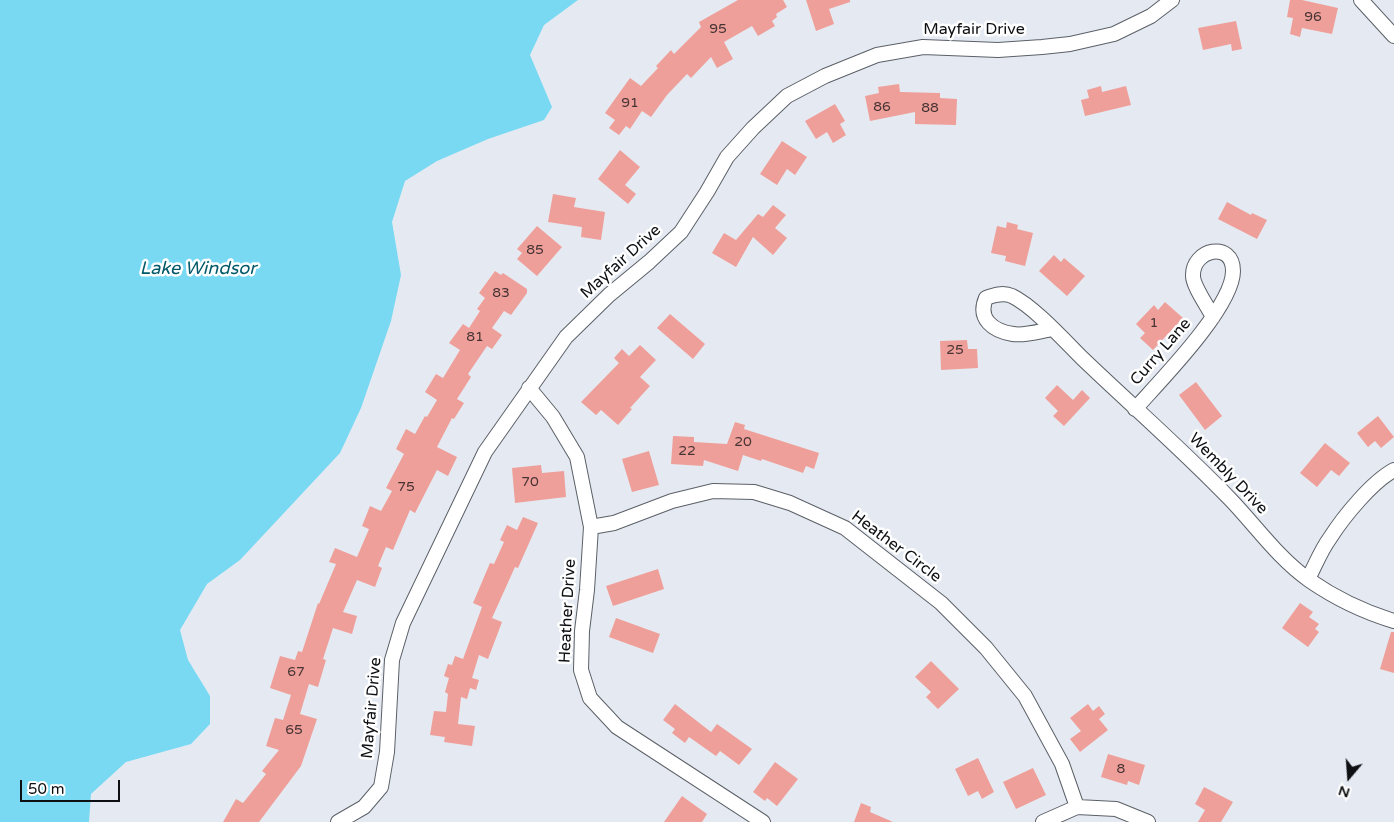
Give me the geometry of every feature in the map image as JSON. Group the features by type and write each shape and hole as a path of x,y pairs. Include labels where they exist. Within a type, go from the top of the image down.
{"street":[{"name":"Mayfair Drive","path":"338,822 364,807 381,787 387,752 392,660 403,623 485,452 566,337 681,232 727,158 753,128 787,96 825,76 878,55 923,47 998,50 1042,48 1070,44 1114,34 1152,16 1172,0"},
{"path":"1362,0 1394,36"},
{"name":"Curry Lane","path":"1135,409 1179,360 1213,317"},
{"name":"Wembly Drive","path":"1052,329 1230,499 1275,550 1308,580 1341,600 1377,616 1394,621"},
{"name":"Heather Drive","path":"529,388 552,417 577,457 591,527 582,631 581,670 590,698 618,727 763,822"},
{"path":"1308,580 1329,538 1382,476 1394,470"},
{"name":"Heather Circle","path":"591,527 614,523 672,501 712,491 754,492 790,503 846,528 941,603 986,648 1026,696 1062,764 1077,807"},
{"path":"1043,822 1077,807 1116,809 1148,822"}],"water":[{"name":"Lake Windsor","path":"0,0 578,0 544,25 530,55 552,107 544,120 488,139 437,161 405,181 392,222 401,275 391,321 361,408 340,453 240,560 207,584 180,630 188,660 210,696 210,724 191,744 126,762 91,794 89,822 0,822"}],"building":[{"path":"738,0 783,0 787,7 776,14 777,17 772,21 775,26 758,36 752,26 724,42 733,59 717,68 711,57 691,78 687,74 667,95 651,117 642,111 630,129 626,126 619,135 609,128 615,120 605,113 630,78 641,86 658,68 656,66 671,50 674,54 701,27 699,22"},
{"path":"806,0 850,0 850,2 829,9 834,24 816,31"},
{"path":"1290,0 1302,0 1338,8 1332,34 1302,28 1300,37 1290,34 1293,18 1287,17"},
{"path":"1236,21 1242,49 1232,51 1231,44 1203,50 1198,28"},
{"path":"899,84 900,92 940,93 940,98 957,99 956,125 915,124 915,112 870,121 865,96 879,93 878,87"},
{"path":"1101,86 1102,92 1126,86 1131,105 1085,116 1081,100 1089,98 1087,90"},
{"path":"835,104 845,121 840,124 846,135 833,143 827,132 816,139 805,121"},
{"path":"782,141 807,157 795,175 787,169 777,185 760,174"},
{"path":"620,150 640,167 625,185 636,194 628,204 598,179"},
{"path":"553,194 576,198 574,207 605,212 601,240 581,237 582,227 548,222"},
{"path":"1227,202 1251,215 1252,213 1267,220 1257,239 1218,219"},
{"path":"773,205 786,215 775,228 787,238 773,255 753,237 736,267 712,253 724,233 736,240 758,214 763,217"},
{"path":"1007,222 1018,225 1017,229 1033,233 1025,266 1005,261 1006,256 991,253 997,226 1006,228"},
{"path":"537,226 562,247 537,276 517,259 522,253 517,249"},
{"path":"1054,255 1061,262 1064,258 1085,276 1067,296 1039,271"},
{"path":"495,271 501,275 503,273 527,289 527,293 511,315 504,311 492,328 502,335 492,349 487,346 468,374 471,377 457,399 464,403 454,419 452,418 437,447 457,457 448,476 437,470 415,513 410,510 393,550 386,547 378,566 382,568 375,587 357,580 343,612 357,616 352,634 333,628 323,659 326,660 318,687 309,684 300,714 317,719 301,766 259,822 223,822 236,799 243,803 266,774 262,771 279,750 266,746 275,718 283,720 291,695 270,688 280,656 295,660 298,651 302,652 318,603 336,564 329,562 335,548 357,557 369,529 362,526 370,506 381,511 392,491 386,488 404,454 396,449 406,429 415,434 437,400 425,392 436,374 443,378 460,350 449,343 463,324 469,328 480,311 477,309 485,298 479,293"},
{"path":"1165,302 1183,318 1153,350 1140,338 1145,333 1136,324 1154,305 1158,310"},
{"path":"670,314 705,344 693,359 657,328"},
{"path":"967,340 968,349 977,349 978,368 941,370 940,341"},
{"path":"640,345 656,360 640,377 650,386 630,408 632,409 618,425 601,410 596,415 581,402 619,363 614,358 622,349 629,356"},
{"path":"1196,382 1222,416 1205,430 1179,395"},
{"path":"1057,385 1073,400 1082,390 1090,398 1064,426 1053,416 1058,411 1045,398"},
{"path":"1378,416 1394,437 1381,448 1375,441 1368,447 1357,433"},
{"path":"735,422 745,425 744,429 819,453 814,469 806,466 803,473 762,459 761,461 743,455 738,471 704,460 703,466 671,464 673,436 694,437 694,442 727,444"},
{"path":"1325,443 1350,463 1339,476 1331,470 1317,487 1300,473"},
{"path":"649,451 659,485 632,492 622,459"},
{"path":"541,465 542,473 564,471 566,497 515,503 512,468"},
{"path":"523,517 538,523 518,568 515,567 492,618 502,622 488,659 479,655 472,678 479,680 476,690 470,688 467,699 461,697 458,724 475,726 472,746 444,742 445,737 430,735 434,711 446,712 448,694 445,692 449,678 444,676 448,664 452,665 455,656 463,659 482,607 473,603 490,563 494,564 504,542 500,540 507,525 517,530"},
{"path":"658,569 664,589 613,606 606,586"},
{"path":"1300,603 1313,612 1309,617 1319,624 1315,629 1319,632 1308,647 1282,628"},
{"path":"616,618 660,634 653,653 609,637"},
{"path":"1391,632 1394,632 1394,673 1380,669"},
{"path":"931,661 959,689 938,709 926,697 931,692 915,677"},
{"path":"675,704 711,732 717,724 752,749 739,765 720,751 716,756 689,737 685,743 672,733 675,729 663,720"},
{"path":"1088,704 1093,711 1099,706 1105,714 1099,719 1108,730 1080,752 1070,739 1081,731 1070,718"},
{"path":"1108,754 1145,765 1139,785 1128,781 1127,785 1101,777"},
{"path":"978,758 994,792 982,799 978,791 968,796 955,769"},
{"path":"775,762 798,779 777,806 767,798 765,801 753,792"},
{"path":"1033,768 1046,795 1016,809 1003,782"},
{"path":"1204,787 1233,802 1221,822 1198,822 1205,810 1195,804"},
{"path":"682,796 707,814 702,822 664,822"},
{"path":"861,803 871,807 870,812 893,822 854,822"}]}
